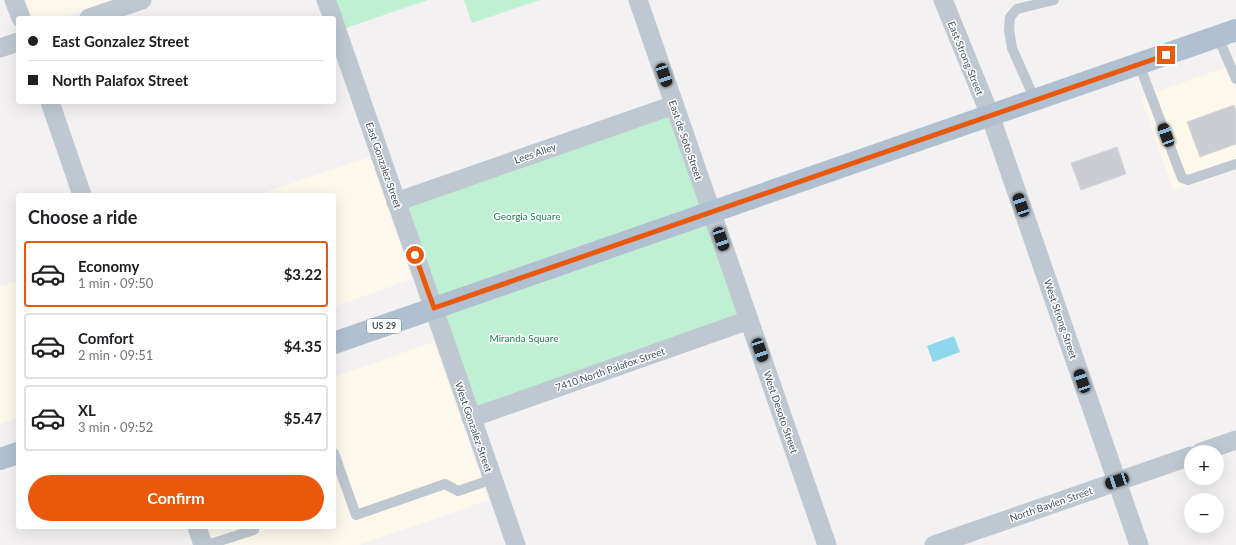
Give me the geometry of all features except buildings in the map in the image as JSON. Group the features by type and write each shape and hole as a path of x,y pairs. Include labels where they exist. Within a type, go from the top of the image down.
{"main road":[{"name":"US 29","path":"336,342 1227,33"},
{"path":"0,459 16,454"}],"street":[{"path":"14,0 20,16"},
{"path":"95,16 142,0"},
{"path":"326,0 332,16"},
{"name":"East de Soto Street","path":"638,0 711,212"},
{"name":"East Strong Street","path":"943,0 990,115"},
{"name":"East Gonzalez Street","path":"336,28 434,308"},
{"path":"0,48 16,43"},
{"path":"51,104 81,193"},
{"name":"Lees Alley","path":"396,202 674,105"},
{"name":"West Strong Street","path":"990,115 1140,545"},
{"name":"West Desoto Street","path":"711,212 827,545"},
{"name":"West Gonzalez Street","path":"434,308 516,545"},
{"name":"7410 North Palafox Street","path":"471,418 749,320"},
{"path":"1221,445 1236,440"},
{"name":"North Baylen Street","path":"934,545 1184,458"},
{"path":"198,529 203,545"}],"lane":[{"path":"1035,100 1012,48 1009,30 1010,18 1017,9 1054,0"},
{"path":"1227,33 1236,79"},
{"path":"1140,64 1182,178 1188,180 1236,164"},
{"path":"336,460 356,515 445,484 458,491 493,479"},
{"path":"207,545 254,530"}],"shaded area":[{"path":"26,0 113,0 67,16 31,16"},
{"path":"1236,64 1236,170 1173,191 1141,97"},
{"path":"370,157 412,279 336,306 336,193 262,193"},
{"path":"16,281 16,419 0,424 0,287"},
{"path":"434,342 489,500 359,545 215,545 209,529 336,529 336,376"}],"green space":[{"path":"326,0 428,0 337,31 336,16 332,16"},
{"path":"464,0 540,0 472,23"},
{"path":"674,105 749,320 471,418 396,202"}],"water":[{"path":"954,336 960,352 933,362 927,346"}],"route":[{"path":"415,255 434,308 1166,55"}],"park label":[{"name":"Georgia Square","path":"527,216"},
{"name":"Miranda Square","path":"524,338"}]}
